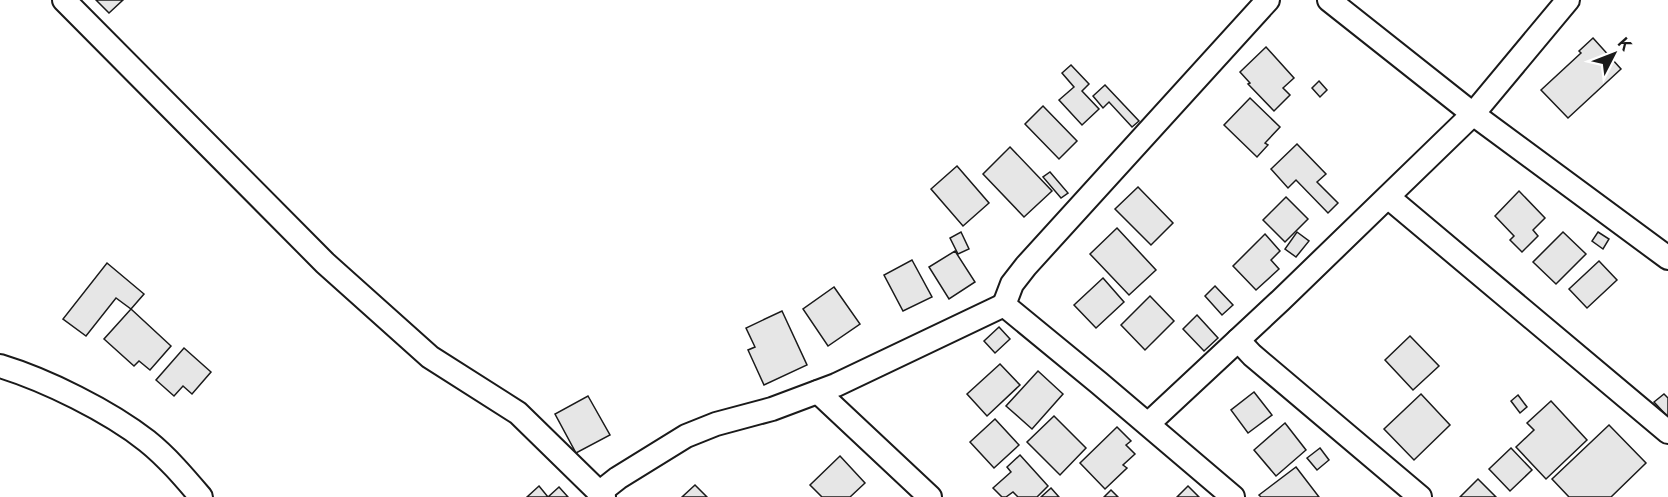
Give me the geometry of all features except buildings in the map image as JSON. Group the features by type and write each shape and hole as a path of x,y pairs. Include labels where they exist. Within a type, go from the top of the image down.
{"street":[{"path":"64,0 325,263 430,357 518,413 601,495 618,478 686,436 716,424 772,409 836,385 1004,305 1012,284 1026,266 1268,0"},
{"path":"1329,0 1473,114 1668,258"},
{"path":"1148,424 1473,114 1568,0"},
{"path":"1388,197 1668,432"},
{"path":"1004,305 1233,497"},
{"path":"1238,340 1252,355 1420,497"},
{"path":"0,366 31,376 118,422 147,441 177,469 201,497"},
{"path":"818,392 930,497"}]}
